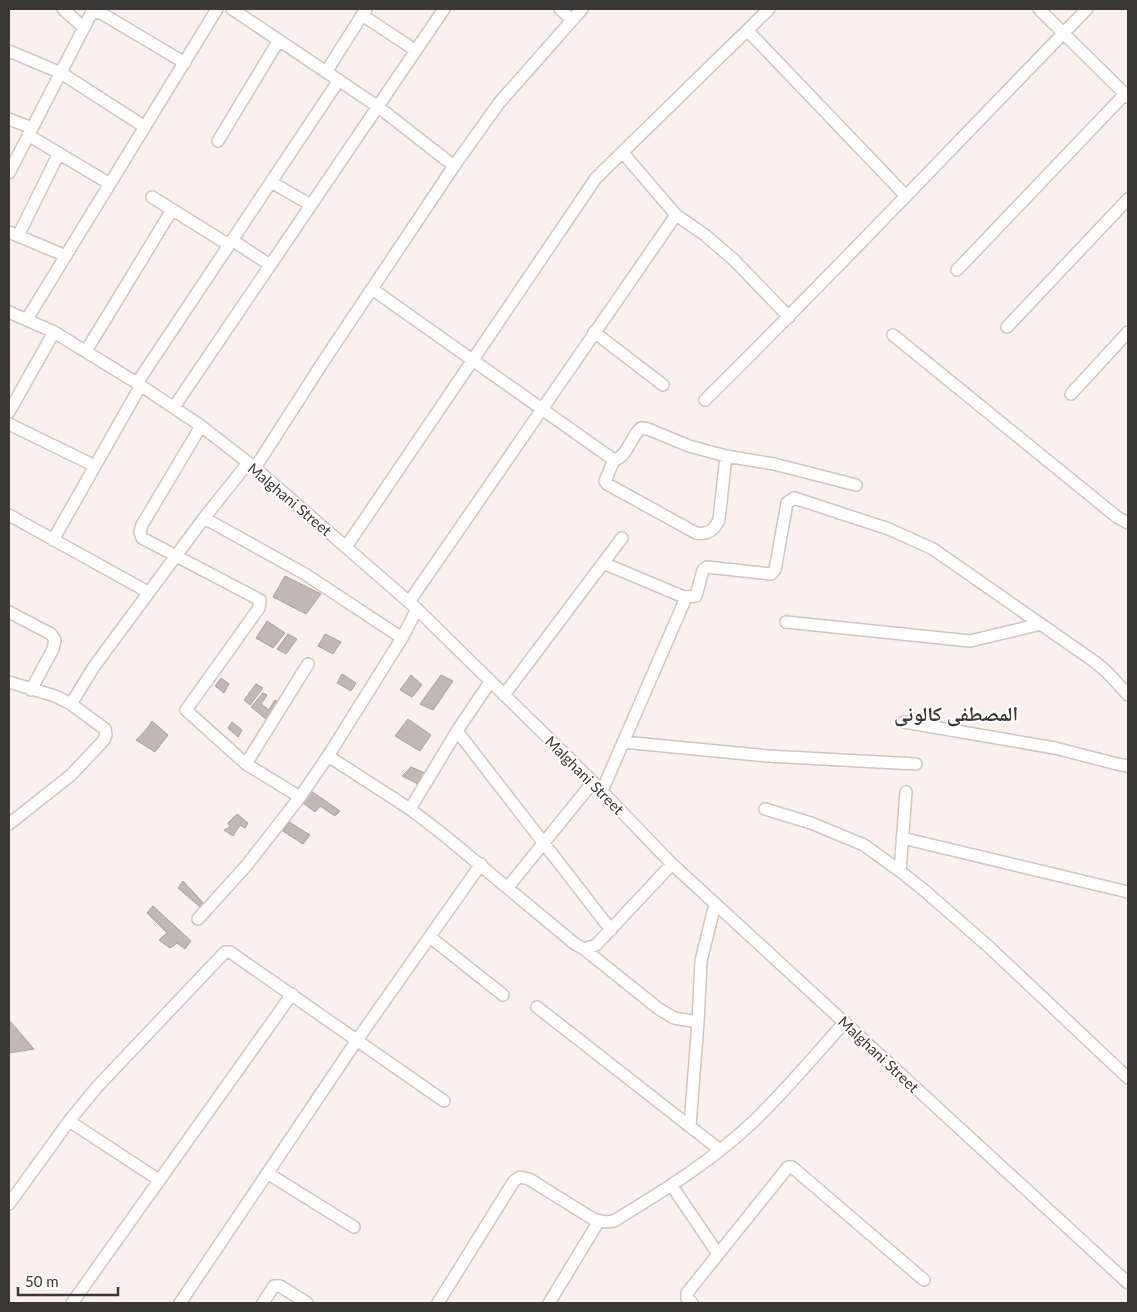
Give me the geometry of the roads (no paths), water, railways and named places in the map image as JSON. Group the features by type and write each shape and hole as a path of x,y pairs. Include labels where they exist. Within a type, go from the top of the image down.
{"street":[{"path":"63,9 84,28"},
{"path":"27,319 217,9"},
{"path":"232,9 377,106 454,166"},
{"path":"174,407 444,9"},
{"path":"560,9 572,20"},
{"path":"71,704 93,668 204,518 252,465 454,166 508,92 582,9"},
{"path":"346,546 596,178 769,9"},
{"path":"957,270 1127,95 1039,9"},
{"path":"705,400 789,317 905,195 1088,9"},
{"path":"9,173 92,12 100,13 185,63"},
{"path":"326,72 364,12 415,50"},
{"path":"748,30 905,195"},
{"path":"218,141 279,40"},
{"path":"9,51 61,73 145,127"},
{"path":"53,540 139,384 339,80"},
{"path":"9,119 59,153 110,184"},
{"path":"59,153 13,234 66,256"},
{"path":"623,153 676,215 705,235 734,260 789,317"},
{"path":"271,182 311,205"},
{"path":"152,197 270,265"},
{"path":"1007,327 1128,199"},
{"path":"86,351 172,210"},
{"path":"198,919 246,866 300,797 328,756 402,638 413,605 542,409 676,215"},
{"path":"372,289 614,460"},
{"name":"Malghani Street","path":"9,312 54,332 174,407 252,465 346,546 413,605 593,782 672,864 1128,1283"},
{"path":"9,412 54,332"},
{"path":"594,332 663,385"},
{"path":"1071,394 1128,332"},
{"path":"893,335 1117,517 1128,523"},
{"path":"9,424 95,466"},
{"path":"201,426 142,525 140,532 142,538 260,600 259,608 186,710 246,764 300,797"},
{"path":"726,456 719,520 716,527 710,532 703,534 696,533 607,484 605,481 605,477 614,460 621,458 636,432 641,428 648,429 688,446 726,456 774,464 856,485"},
{"path":"603,563 684,597 696,596 707,566 771,574 774,572 787,503 794,498 890,529 933,549 1107,672 1128,695"},
{"path":"9,514 148,592"},
{"path":"204,518 305,574 402,638"},
{"path":"504,695 622,538"},
{"path":"602,791 685,600 684,597"},
{"path":"9,612 51,634 56,640 31,690"},
{"path":"786,622 970,641 1041,624"},
{"path":"246,764 308,664"},
{"path":"9,682 55,696 71,704 104,729 106,735 104,740 71,775 9,824"},
{"path":"410,810 457,730 490,682"},
{"path":"904,722 1054,748 1128,766"},
{"path":"457,730 611,930"},
{"path":"623,742 768,756 916,764"},
{"path":"328,756 410,810 481,864 576,944 659,1009 674,1018 698,1022"},
{"path":"508,887 593,782"},
{"path":"900,871 906,792"},
{"path":"765,809 811,823 864,845 900,871 989,947 1128,1078"},
{"path":"902,838 1128,892"},
{"path":"180,1303 357,1040 481,864"},
{"path":"584,949 596,945 672,864"},
{"path":"690,1126 701,962 716,904"},
{"path":"430,937 503,995"},
{"path":"9,1204 69,1122 97,1088 225,952 230,952 292,994 444,1101"},
{"path":"72,1303 292,994"},
{"path":"537,1007 720,1150"},
{"path":"438,1303 514,1181 520,1177 530,1179 598,1221 614,1221 672,1186 720,1150 754,1121 845,1022"},
{"path":"69,1122 159,1180"},
{"path":"691,1303 687,1298 687,1293 788,1167 792,1167 924,1280"},
{"path":"267,1173 354,1227"},
{"path":"672,1186 718,1254"},
{"path":"549,1303 598,1221"},
{"path":"263,1303 274,1286 280,1286 307,1303"}],"district":[{"name":"المصطفی کالونی","path":"956,713"}]}
